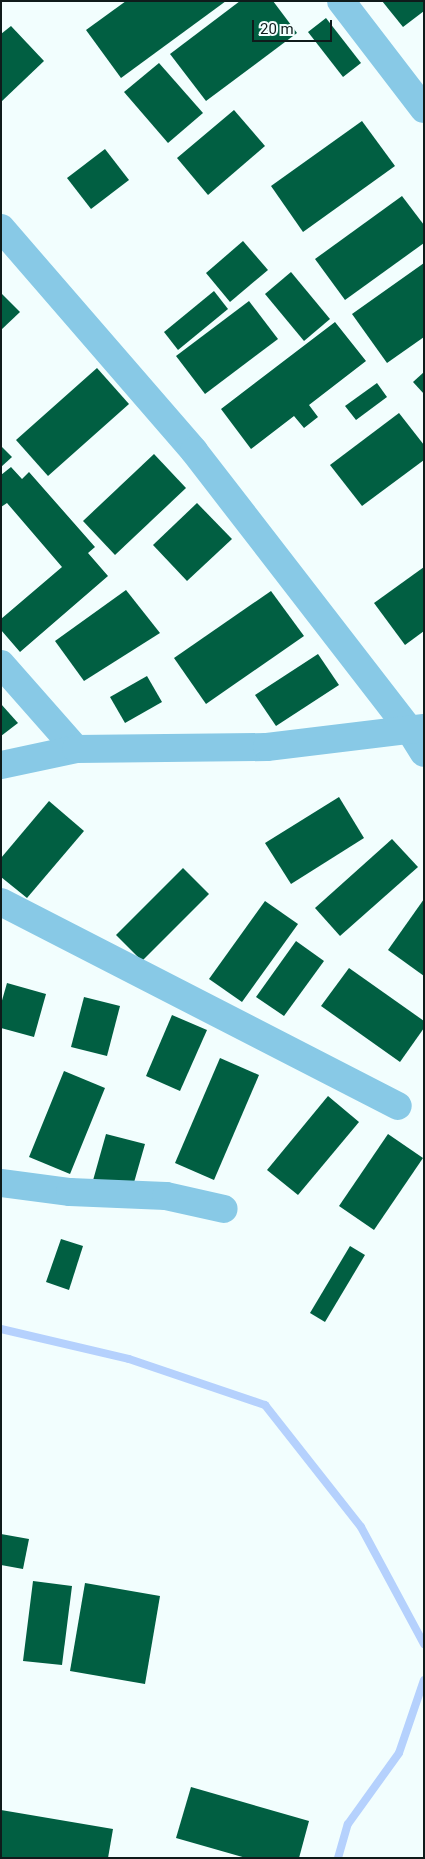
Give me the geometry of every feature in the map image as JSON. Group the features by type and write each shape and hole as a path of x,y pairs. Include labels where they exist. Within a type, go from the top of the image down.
{"street":[{"path":"341,1 424,109"},
{"path":"1,228 194,452 416,728 424,753"},
{"path":"1,664 76,749"},
{"path":"1,765 76,749 267,747 416,728"},
{"path":"1,902 398,1106"},
{"path":"1,1183 70,1192 166,1196 224,1209"}],"building":[{"path":"126,1 226,1 121,78 86,30"},
{"path":"240,1 273,1 297,33 206,101 170,54"},
{"path":"382,1 424,1 424,11 403,27"},
{"path":"326,18 361,63 343,77 308,32"},
{"path":"11,26 44,61 1,102 1,34"},
{"path":"159,63 203,113 168,143 124,92"},
{"path":"234,110 265,146 208,195 177,158"},
{"path":"362,121 395,166 303,232 271,186"},
{"path":"105,149 129,180 91,209 67,178"},
{"path":"402,196 424,225 424,243 345,300 315,259"},
{"path":"243,241 268,270 230,302 206,273"},
{"path":"424,263 424,337 387,363 352,314"},
{"path":"291,272 330,319 304,341 265,294"},
{"path":"214,291 228,309 178,350 164,332"},
{"path":"1,293 20,312 1,330"},
{"path":"249,301 278,339 205,394 176,356"},
{"path":"335,322 366,361 309,405 318,417 304,428 294,416 251,449 221,409"},
{"path":"97,368 129,404 48,476 16,440"},
{"path":"424,372 424,394 413,382"},
{"path":"377,383 387,397 356,420 345,406"},
{"path":"399,413 424,445 424,460 362,506 330,465"},
{"path":"1,446 12,457 1,467"},
{"path":"154,454 186,488 115,555 83,521"},
{"path":"11,467 22,479 29,472 95,547 88,553 108,576 20,652 1,630 1,619 62,567 7,503 1,507 1,475"},
{"path":"197,503 232,539 187,581 153,545"},
{"path":"424,567 424,631 405,645 374,603"},
{"path":"126,590 160,633 84,681 55,641"},
{"path":"271,591 304,636 206,704 174,658"},
{"path":"318,654 339,685 276,726 255,695"},
{"path":"147,676 162,702 125,723 110,697"},
{"path":"1,704 18,723 1,736"},
{"path":"339,797 364,838 291,884 265,843"},
{"path":"49,801 84,831 27,898 1,877 1,858"},
{"path":"392,839 418,867 340,936 315,908"},
{"path":"183,868 209,894 142,961 116,935"},
{"path":"424,899 424,976 388,950"},
{"path":"265,901 298,924 242,1002 209,979"},
{"path":"296,941 324,961 284,1016 256,997"},
{"path":"349,968 424,1021 424,1028 400,1062 321,1006"},
{"path":"7,983 46,994 34,1037 1,1028 1,1004"},
{"path":"84,997 120,1006 107,1056 71,1047"},
{"path":"172,1015 207,1030 180,1091 146,1076"},
{"path":"220,1058 259,1075 214,1180 175,1163"},
{"path":"64,1071 105,1088 70,1174 29,1157"},
{"path":"328,1096 359,1122 298,1195 267,1170"},
{"path":"106,1134 145,1144 131,1193 92,1184"},
{"path":"388,1134 423,1158 374,1230 339,1206"},
{"path":"61,1239 83,1246 69,1290 46,1282"},
{"path":"350,1246 365,1255 325,1322 310,1313"},
{"path":"1,1534 29,1539 23,1569 1,1565"},
{"path":"33,1581 72,1586 62,1665 23,1661"},
{"path":"85,1583 160,1596 145,1684 70,1671"},
{"path":"191,1787 309,1821 299,1858 246,1858 176,1838"},
{"path":"1,1810 113,1829 108,1858 1,1858"}],"waterway":[{"path":"1,1329 129,1359 265,1405 361,1527 424,1644"},
{"path":"338,1858 348,1824 399,1753 424,1680"}]}
